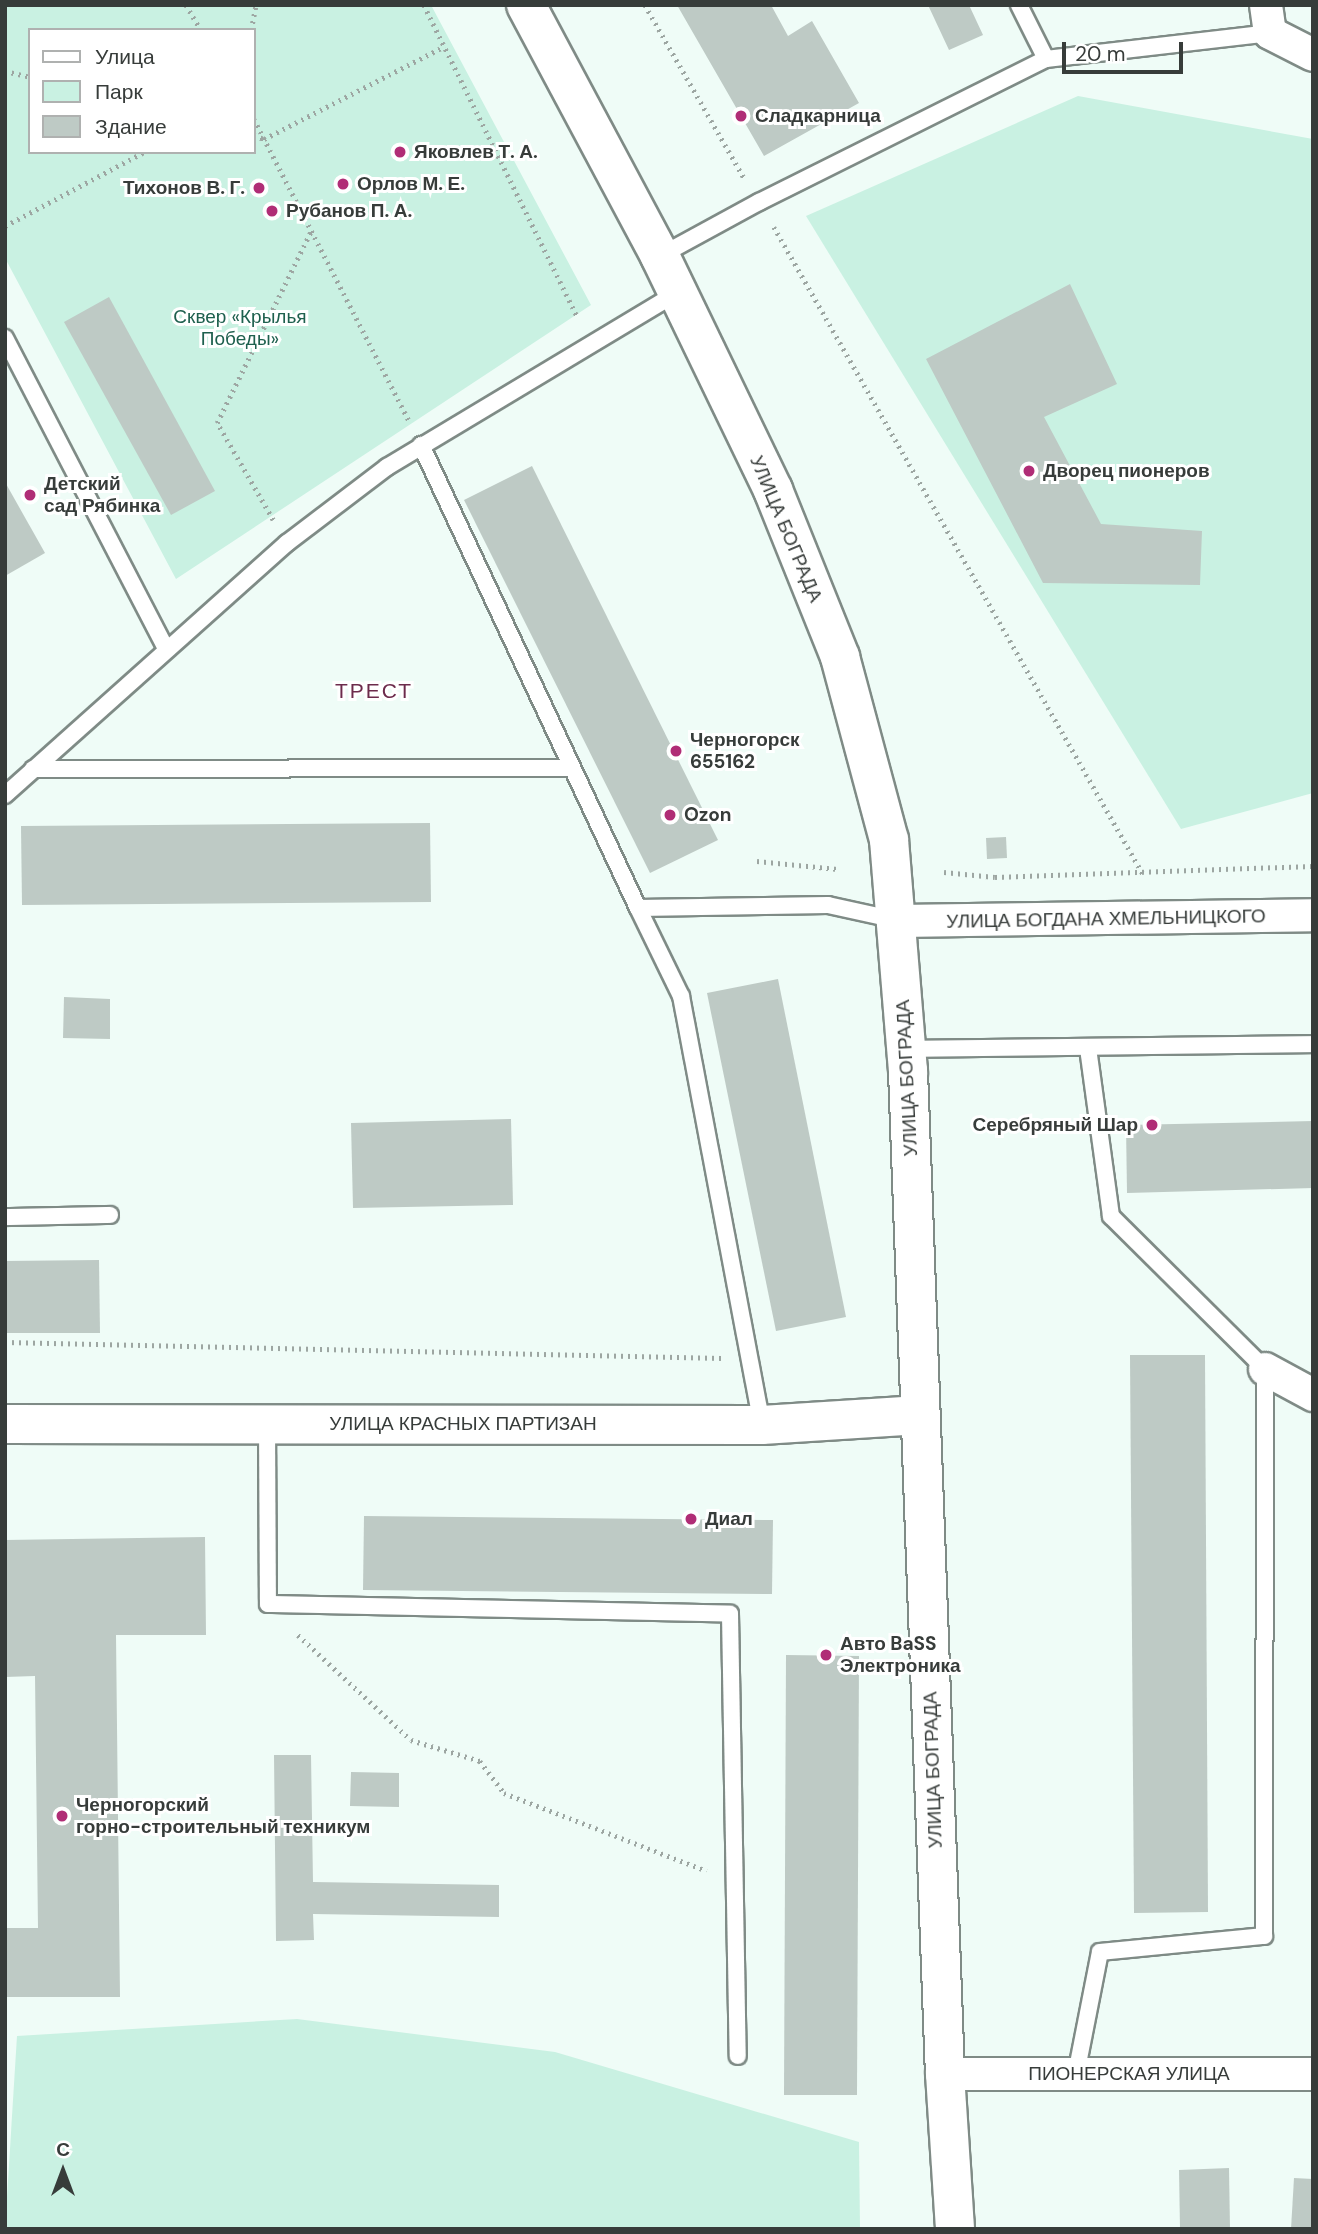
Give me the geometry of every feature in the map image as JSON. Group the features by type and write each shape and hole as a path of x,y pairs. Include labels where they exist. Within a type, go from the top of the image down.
{"main road":[{"name":"УЛИЦА БОГРАДА","path":"532,8 660,256 773,490 840,657 889,840 899,921 906,1049 945,2074 955,2229"},
{"name":"УЛИЦА КРАСНЫХ ПАРТИЗАН","path":"5,1424 762,1425 920,1415"}],"street":[{"path":"1268,19 1313,55"},
{"name":"УЛИЦА БОГДАНА ХМЕЛЬНИЦКОГО","path":"899,921 1313,915"},
{"path":"1265,1369 1313,1395"},
{"name":"ПИОНЕРСКАЯ УЛИЦА","path":"945,2074 1313,2074"}],"lane":[{"path":"1019,5 1046,59"},
{"path":"660,256 759,202 1046,59 1268,19"},
{"path":"5,795 287,543 421,445 592,346 677,293"},
{"path":"5,338 166,649"},
{"path":"421,445 571,768 681,996 762,1425"},
{"path":"33,769 571,768"},
{"path":"638,908 828,905 899,921"},
{"path":"906,1049 1313,1044"},
{"path":"1076,2074 1100,1952 1264,1936 1265,1369 1111,1216 1088,1048"},
{"path":"5,1217 110,1215"},
{"path":"267,1424 268,1604 730,1614 738,1885 738,2056"}],"path":[{"path":"186,5 200,28"},
{"path":"251,28 256,5"},
{"path":"424,5 592,346"},
{"path":"645,5 1143,874"},
{"path":"256,136 264,139 445,46"},
{"path":"5,71 28,77"},
{"path":"256,123 313,229 421,445"},
{"path":"5,226 140,154"},
{"path":"287,543 217,423 313,229"},
{"path":"757,860 838,869"},
{"path":"944,872 995,877 1143,874 1313,866"},
{"path":"5,1342 124,1341 751,1359"},
{"path":"268,1604 322,1660 411,1740 480,1761 504,1793 643,1849 681,1858 738,1885"}],"green space":[{"name":"Сквер «Крылья Победы»","path":"5,5 431,5 591,305 176,579 5,258"},
{"path":"1078,96 1313,139 1313,793 1181,829 806,216"},
{"path":"297,2019 555,2052 859,2142 860,2229 5,2229 17,2036"}],"building":[{"path":"677,5 771,5 788,36 812,21 859,103 764,156"},
{"path":"928,5 969,5 983,35 949,50"},
{"name":"Дворец пионеров","path":"1070,284 1117,384 1044,417 1101,524 1202,531 1200,585 1043,583 926,359"},
{"path":"109,297 215,491 171,515 64,322"},
{"path":"532,466 718,840 650,873 464,500"},
{"path":"5,482 45,553 5,576"},
{"path":"430,823 431,902 22,905 21,826"},
{"path":"1006,837 1007,858 987,859 986,838"},
{"path":"778,979 846,1317 776,1331 707,993"},
{"path":"64,997 110,999 110,1039 63,1038"},
{"path":"511,1119 513,1205 353,1208 351,1123"},
{"path":"1313,1121 1313,1188 1127,1193 1126,1125"},
{"path":"99,1260 100,1333 5,1333 5,1261"},
{"path":"1130,1355 1205,1355 1208,1912 1134,1913"},
{"path":"364,1516 773,1520 772,1594 363,1590"},
{"name":"Черногорский горно-строительный техникум","path":"205,1537 206,1635 116,1635 120,1997 5,1997 5,1928 38,1928 35,1676 5,1677 5,1540"},
{"path":"786,1655 859,1656 857,2095 784,2095"},
{"path":"274,1755 311,1755 313,1882 499,1885 499,1917 313,1914 314,1940 276,1941"},
{"path":"351,1772 399,1773 399,1807 350,1806"},
{"path":"1229,2168 1230,2229 1180,2229 1179,2170"},
{"path":"1294,2178 1313,2179 1313,2229 1291,2229"}],"place":[{"name":"Сладкарница","path":"741,116"},
{"name":"Яковлев Т. А.","path":"400,152"},
{"name":"Орлов М. Е.","path":"343,184"},
{"name":"Тихонов В. Г.","path":"259,188"},
{"name":"Рубанов П. А.","path":"272,211"},
{"name":"Дворец пионеров","path":"1029,471"},
{"name":"Детский сад Рябинка","path":"30,495"},
{"name":"Черногорск 655162","path":"676,751"},
{"name":"Ozon","path":"670,815"},
{"name":"Серебряный Шар","path":"1152,1125"},
{"name":"Диал","path":"691,1519"},
{"name":"Авто BaSS Электроника","path":"826,1655"},
{"name":"Черногорский горно-строительный техникум","path":"62,1816"}],"district":[{"name":"ТРЕСТ","path":"374,691"}]}
